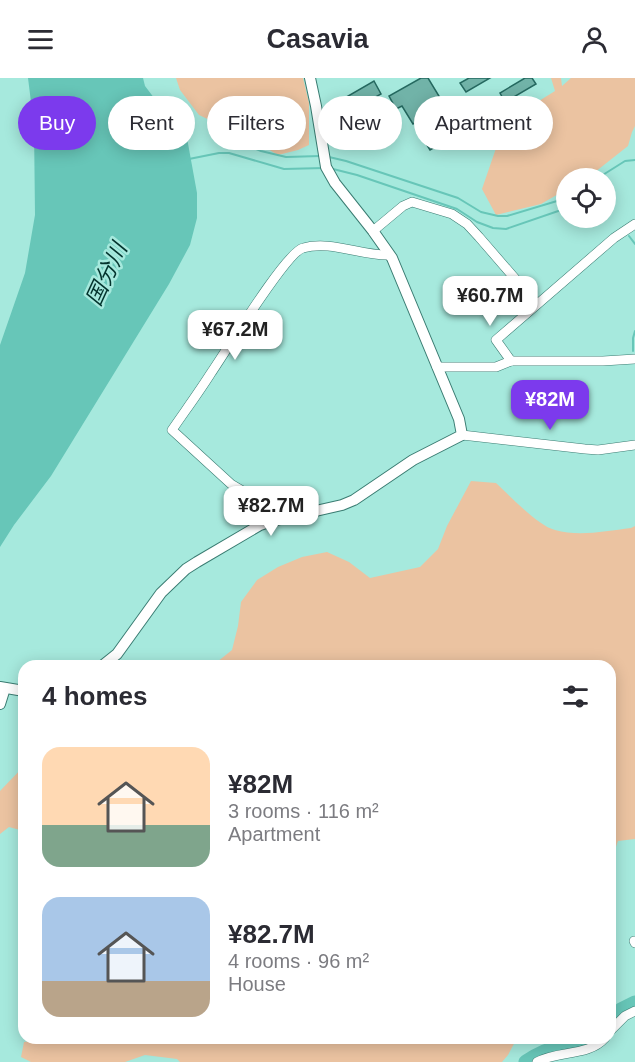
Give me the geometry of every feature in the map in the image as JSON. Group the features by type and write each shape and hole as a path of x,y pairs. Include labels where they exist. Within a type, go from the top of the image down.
{"street":[{"path":"312,79 325,163 341,191 389,255 459,419 462,435"},
{"path":"373,231 403,206 412,202 452,214 479,237 537,304"},
{"path":"511,362 496,340 614,238 635,224"},
{"path":"269,522 253,497 231,484 172,430 262,295 293,253 301,248 322,246 389,255"},
{"path":"436,367 496,367 511,362 635,359"},
{"path":"110,660 117,654 161,593 186,569 251,530 269,522 348,503 413,460 462,435 598,450 635,445"},
{"path":"0,704 3,688 18,690"},
{"path":"616,1025 625,1016 635,1011"},
{"path":"537,1062 558,1054 591,1048 596,1044"}],"shaded area":[{"path":"176,78 303,78 309,103 309,145 306,146 306,96 207,96 207,119 195,110 195,96 185,96"},
{"path":"551,78 561,78 562,86 571,78 635,78 635,126 628,146 600,168 556,168 556,195 541,204 496,215 482,189 495,150 553,150 553,96 547,96 555,91"},
{"path":"270,150 298,150 278,155"},
{"path":"471,481 496,483 532,517 555,530 583,533 635,526 635,839 618,841 616,847 616,660 220,660 232,650 241,602 257,580 278,567 302,557 327,552 349,562 370,578 420,567 438,549 447,526"},
{"path":"18,772 18,829 9,827 0,834 0,791"},
{"path":"24,1044 514,1044 502,1062 180,1062 177,1059 145,1055 125,1062 31,1062 21,1057"}],"water":[{"name":"国分川","path":"28,78 143,78 145,86 153,96 108,96 108,150 189,150 197,193 197,218 190,245 169,284 51,476 0,547 0,345 25,273 35,215 34,150 96,150 96,96 30,96"}],"building":[{"path":"421,78 428,78 439,96 414,96 413,124 402,106 402,96 389,96"},
{"path":"469,78 490,78 466,92 460,83"},
{"path":"525,78 532,78 536,84 515,96 502,96 500,93"},
{"path":"374,81 381,94 377,96 348,96"}],"waterway":[{"path":"258,150 286,157 320,156"},
{"path":"189,159 229,153 284,169 324,168"},
{"path":"329,157 458,198 481,212 498,216 507,216 556,201"},
{"path":"614,168 625,161 635,160"},
{"path":"333,169 457,209 477,222 493,228 506,229 556,212"},
{"path":"629,236 635,244"},
{"path":"633,351 635,331"},
{"path":"616,1015 635,1003"},
{"path":"526,1062 552,1049 585,1044"}]}
